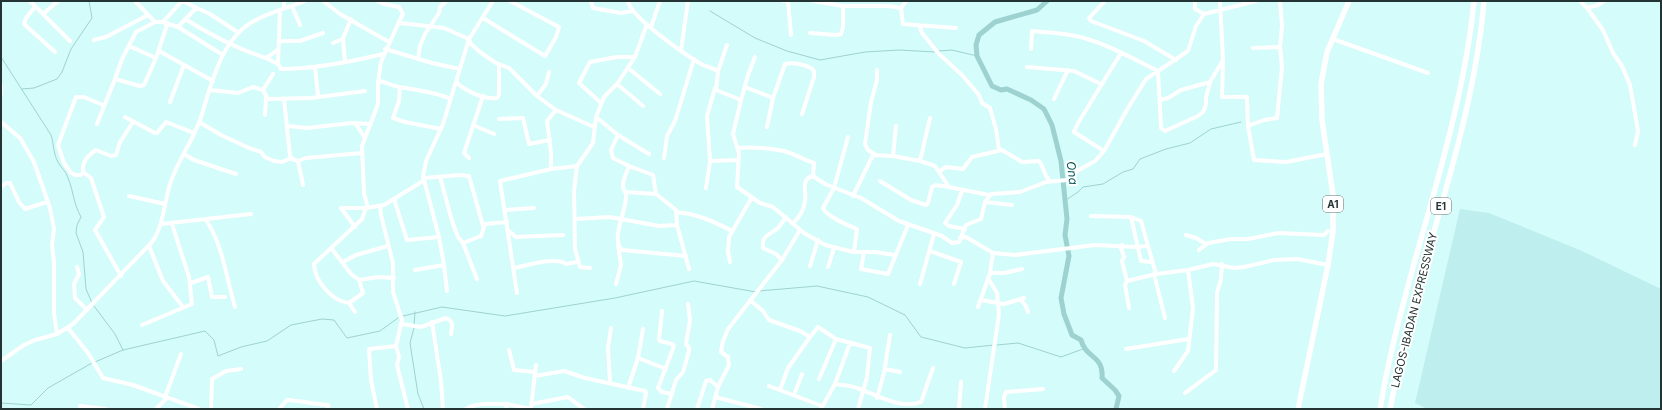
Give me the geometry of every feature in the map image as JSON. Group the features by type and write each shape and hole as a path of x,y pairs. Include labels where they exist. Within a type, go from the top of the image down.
{"highway":[{"name":"A1","path":"1298,409 1328,264 1333,231 1334,209 1332,180 1327,154 1320,96 1323,67 1349,1"},
{"name":"LAGOS-IBADAN EXPRESSWAY","path":"1380,409 1394,340 1450,136 1468,52 1474,1"},
{"name":"LAGOS-IBADAN EXPRESSWAY","path":"1390,409 1408,325 1467,112 1478,54 1484,1"}],"street":[{"path":"30,1 70,41"},
{"path":"43,14 58,1"},
{"path":"135,1 155,22"},
{"path":"163,22 182,1 220,19 239,33"},
{"path":"278,64 278,50 284,1"},
{"path":"1,361 32,341 57,334 68,328 149,246 156,237 161,224 172,180 199,122 211,90 218,64 229,45 239,33 252,22 305,1"},
{"path":"323,1 334,10 389,42"},
{"path":"377,1 399,7 403,12 403,21"},
{"path":"418,59 420,46 428,27 446,1"},
{"path":"447,291 439,237 423,179 426,161 441,129 469,39 493,1"},
{"path":"483,18 545,56 556,37 559,26 510,1"},
{"path":"591,1 593,8 621,13 632,11"},
{"path":"628,1 632,11 647,24 694,60 718,71"},
{"path":"651,27 660,1"},
{"path":"681,50 688,1"},
{"path":"783,1 788,1 791,36"},
{"path":"813,1 843,6 888,6 901,8"},
{"path":"867,1 867,7"},
{"path":"905,1 901,8 903,24 956,28"},
{"path":"1105,1 1089,18 1091,21 1144,41 1176,60"},
{"path":"1194,1 1195,9 1204,14 1256,1"},
{"path":"1220,1 1223,60 1222,97 1247,97 1248,126 1253,157 1256,161 1286,162 1327,154"},
{"path":"1248,126 1264,120 1277,119 1282,68 1280,47 1282,26 1280,1"},
{"path":"1580,1 1603,30 1630,85 1638,131 1635,145"},
{"path":"1587,8 1598,5 1604,1"},
{"path":"292,6 300,25"},
{"path":"810,33 841,34 843,27 843,6"},
{"path":"35,7 26,18 24,24 55,52"},
{"path":"178,27 196,8"},
{"path":"880,181 911,200 926,204 928,203 932,187 936,185 989,195 1020,192 1051,181 1067,180 1073,177 1077,171 1095,161 1104,151 1146,79 1188,51 1196,26 1204,14"},
{"path":"94,40 106,37 148,15"},
{"path":"185,19 229,45 266,58 278,64 281,69 315,67 367,59 383,54"},
{"path":"345,62 343,39 351,19"},
{"path":"356,312 349,303 342,302 335,298 322,284 316,274 314,264 355,227 362,219 367,208 364,193 362,146 378,104 378,81 383,54 398,24 403,21 428,27 444,28 469,39 471,44 499,64 509,68 537,96 556,110 594,127"},
{"path":"97,124 103,105 136,32 155,22 163,22 178,27 223,55"},
{"path":"115,79 143,86 159,51 167,25 163,22"},
{"path":"590,268 582,268 577,262 574,191 577,166 593,143 596,117 601,103 610,89 617,84 635,57 647,24"},
{"path":"919,25 921,31 939,54 962,74 979,95 982,103 990,108 996,129 999,150"},
{"path":"1031,49 1032,31 1088,39 1158,71"},
{"path":"279,41 300,41 323,33"},
{"path":"333,43 343,39"},
{"path":"1333,39 1428,73"},
{"path":"706,188 710,161 707,116 726,45"},
{"path":"129,46 156,58"},
{"path":"1253,48 1280,47"},
{"path":"385,49 460,69"},
{"path":"266,58 278,50"},
{"path":"159,51 213,81"},
{"path":"1104,151 1074,132 1101,84 1121,53"},
{"path":"601,103 579,84 590,62 617,56 635,57"},
{"path":"755,57 733,130 739,160 736,184 737,187 760,203 773,207 800,230 834,248 854,252 895,256"},
{"path":"664,158 667,136 675,121 694,60"},
{"path":"1158,71 1162,128 1165,131 1203,112 1206,105 1206,97 1210,82 1223,60"},
{"path":"767,127 773,98 786,64 790,63 811,67 814,71 814,77 802,114"},
{"path":"456,82 469,91 495,99 499,95 499,64"},
{"path":"170,102 184,65"},
{"path":"315,67 318,96"},
{"path":"1026,67 1074,71 1101,84"},
{"path":"628,68 660,94"},
{"path":"877,70 877,80 871,102 865,144 868,150 876,155 893,156 933,164 940,171 944,181 949,187"},
{"path":"1054,99 1068,70"},
{"path":"537,96 546,84 549,72"},
{"path":"263,90 273,74"},
{"path":"378,81 385,81 391,85 451,99"},
{"path":"1160,100 1168,98 1181,90 1210,82"},
{"path":"617,84 642,106"},
{"path":"1,86 1,94"},
{"path":"211,90 238,93 254,87 263,90"},
{"path":"400,87 399,101 393,118 405,122 441,129"},
{"path":"745,87 773,98"},
{"path":"715,88 718,91 741,100"},
{"path":"263,90 266,98 265,116"},
{"path":"266,98 284,99 365,91"},
{"path":"469,158 464,153 483,96"},
{"path":"103,105 84,97 76,97 58,143 64,163 75,175 81,175 83,172 84,162 96,150 111,156 116,154 120,142 133,122"},
{"path":"284,99 291,158"},
{"path":"551,169 550,140 547,121 556,110"},
{"path":"125,117 133,122 142,124 157,133 164,122 167,122 194,133"},
{"path":"596,117 618,135 649,154"},
{"path":"499,119 523,118 529,144 550,140"},
{"path":"920,161 930,118"},
{"path":"1,122 22,140 39,172 48,202 54,229 52,245 54,262 54,313 57,334"},
{"path":"199,122 249,148 261,152 265,157 274,161 282,162 291,158 298,161 306,158 362,153"},
{"path":"288,126 307,128 355,123 371,124"},
{"path":"355,123 365,138"},
{"path":"473,125 494,134"},
{"path":"893,156 896,126"},
{"path":"618,135 611,150 611,155 613,158 629,166 653,175 656,194"},
{"path":"848,137 834,188 825,203 824,210 842,223 857,229 854,252"},
{"path":"737,148 747,147 786,152 802,160 814,163 814,176"},
{"path":"940,171 946,167 963,169 972,157 996,153 999,150 1005,150 1022,162 1039,161 1047,178 1051,181"},
{"path":"184,154 194,160 236,174"},
{"path":"853,196 872,157 876,155"},
{"path":"710,161 739,160"},
{"path":"298,161 303,185"},
{"path":"517,293 508,222 500,190 500,180 551,169 577,166"},
{"path":"616,284 621,266 617,242 626,196 623,189 623,183 629,166"},
{"path":"83,172 91,178 104,216 95,230 121,276"},
{"path":"355,227 341,209 380,206 394,199 423,179 460,174 469,176 483,226 481,236 463,243"},
{"path":"814,176 834,188 853,196 908,225 942,236 952,243 959,242 966,225 981,219 985,202 989,195"},
{"path":"793,223 802,212 806,200 805,183 807,179 814,176"},
{"path":"440,177 452,221 458,237 463,243 477,278"},
{"path":"1,187 6,183 10,183 24,209 48,202"},
{"path":"962,190 957,205 945,223 949,226 965,228"},
{"path":"625,192 656,194 673,207 676,212 677,225 689,269"},
{"path":"129,196 165,204"},
{"path":"730,262 728,247 732,231 752,197"},
{"path":"394,199 407,240 439,237"},
{"path":"985,202 1012,205"},
{"path":"380,206 393,263 393,292 402,324 396,346 399,357 397,365 400,384 408,409"},
{"path":"505,210 534,208"},
{"path":"676,212 692,214 712,220 732,231"},
{"path":"161,224 172,224 251,214"},
{"path":"1091,216 1131,217 1141,220 1165,318"},
{"path":"575,219 607,217 621,218 659,226 677,225"},
{"path":"782,260 776,254 763,248 762,242 765,236 778,228 786,217"},
{"path":"1131,217 1141,261 1151,262"},
{"path":"206,220 212,228 225,262 235,307"},
{"path":"483,226 489,223 508,222"},
{"path":"142,325 192,304 190,283 172,224"},
{"path":"864,252 861,268 888,274 892,269 895,256 908,225"},
{"path":"965,228 966,237"},
{"path":"712,409 718,387 729,362 728,357 721,352 723,341 728,329 782,260 800,230"},
{"path":"509,231 516,237 563,235"},
{"path":"1199,250 1206,244 1278,233 1324,235 1328,231"},
{"path":"920,284 934,234"},
{"path":"1186,235 1196,238 1206,244"},
{"path":"960,238 966,237 993,253 1015,255 1095,245 1147,246"},
{"path":"810,266 818,240"},
{"path":"617,242 622,250 686,256"},
{"path":"149,246 163,282 183,307"},
{"path":"343,262 356,255 388,246"},
{"path":"1122,246 1121,248 1124,257 1122,261 1127,281 1125,285 1129,308"},
{"path":"828,267 834,248"},
{"path":"332,249 351,274 359,280 362,293 349,303"},
{"path":"930,251 960,262 954,284"},
{"path":"978,307 989,275 993,253"},
{"path":"1127,281 1155,274 1188,270 1213,264 1222,264 1234,268 1244,268 1274,260 1297,259 1328,264"},
{"path":"514,268 551,260 560,261 566,264 577,262"},
{"path":"1185,393 1216,370 1217,293 1221,279 1222,264"},
{"path":"415,270 444,265"},
{"path":"77,267 79,274 74,284 76,298 87,310"},
{"path":"989,275 1022,269"},
{"path":"1174,371 1186,356 1193,308 1188,270"},
{"path":"985,409 999,314 997,293 989,275"},
{"path":"190,283 208,277 212,297 226,297"},
{"path":"359,280 378,277 394,278"},
{"path":"981,300 1004,304 1022,299 1028,312"},
{"path":"750,300 763,311 769,320 800,331 810,337"},
{"path":"667,409 676,380 683,372 689,351 686,344 690,320 688,304"},
{"path":"662,311 659,339 660,341 674,346 658,388 662,392 672,394"},
{"path":"402,324 421,327 446,318 450,319 452,323 451,334"},
{"path":"432,322 435,332 436,354 441,381 442,409"},
{"path":"780,390 788,368 818,327 836,339 870,348 864,391 858,409"},
{"path":"68,328 92,360 98,374 103,378 133,385 199,409"},
{"path":"610,383 608,348 611,328"},
{"path":"628,388 638,358 643,329"},
{"path":"877,398 885,369 890,335"},
{"path":"819,379 836,339"},
{"path":"1126,349 1188,339"},
{"path":"769,386 794,395 822,408 835,384 850,342"},
{"path":"377,409 370,380 369,350 396,346"},
{"path":"509,350 514,370 535,374 564,371 585,378 645,391 646,393 643,409"},
{"path":"156,409 166,398 181,354"},
{"path":"638,358 666,368"},
{"path":"531,407 536,365"},
{"path":"835,384 858,388 877,398 906,408 921,402 933,368"},
{"path":"211,409 212,379 226,371 241,369"},
{"path":"885,369 900,372"},
{"path":"794,395 802,374"},
{"path":"697,409 706,381 710,380 718,387"},
{"path":"959,409 961,382"},
{"path":"1005,409 1004,397 1006,392 1043,389"},
{"path":"466,409 468,407 479,405 521,408 531,407 568,397 584,409"},
{"path":"715,397 761,409"},
{"path":"279,409 287,400 299,401 308,404 328,405 328,409"},
{"path":"889,409 891,403"},
{"path":"80,406 106,409"}],"shaded area":[{"path":"1460,209 1489,213 1582,251 1661,289 1661,409 1427,409 1415,403"}],"waterway":[{"path":"22,89 34,88 57,79 62,72 71,49 92,18 89,1"},
{"name":"Ona","path":"1047,1 1037,10 995,22 979,35 976,45 977,56 992,86 1001,90 1007,89 1031,100 1044,109 1052,125 1061,161 1067,219 1065,235 1069,256 1061,298 1064,314 1072,335 1081,340 1087,351 1098,361 1102,371 1102,378 1115,390 1119,396 1116,409"},
{"path":"710,11 755,38 787,51 820,60 865,52 899,50 935,52"},
{"path":"938,51 952,50 977,56"},
{"path":"1,57 51,135 56,159 67,176 76,207 81,217 77,225 76,233 83,252 86,289 92,303"},
{"path":"1066,200 1083,187 1103,184 1123,172 1133,169 1140,159 1166,149 1190,143 1211,129 1241,122"},
{"path":"403,316 442,307 505,316 615,298 694,281 756,292"},
{"path":"759,291 817,286 868,297 905,315 921,337 965,348 994,345"},
{"path":"94,306 115,334 123,350"},
{"path":"414,325 415,312"},
{"path":"95,362 123,350 205,331 214,340 218,356 241,347 267,341 291,325 322,319 334,320 347,338 380,331 398,318"},
{"path":"414,328 410,343 418,394 424,409"},
{"path":"997,345 1018,343 1061,357 1083,349"},
{"path":"1,403 31,405 48,388 92,363"}]}
